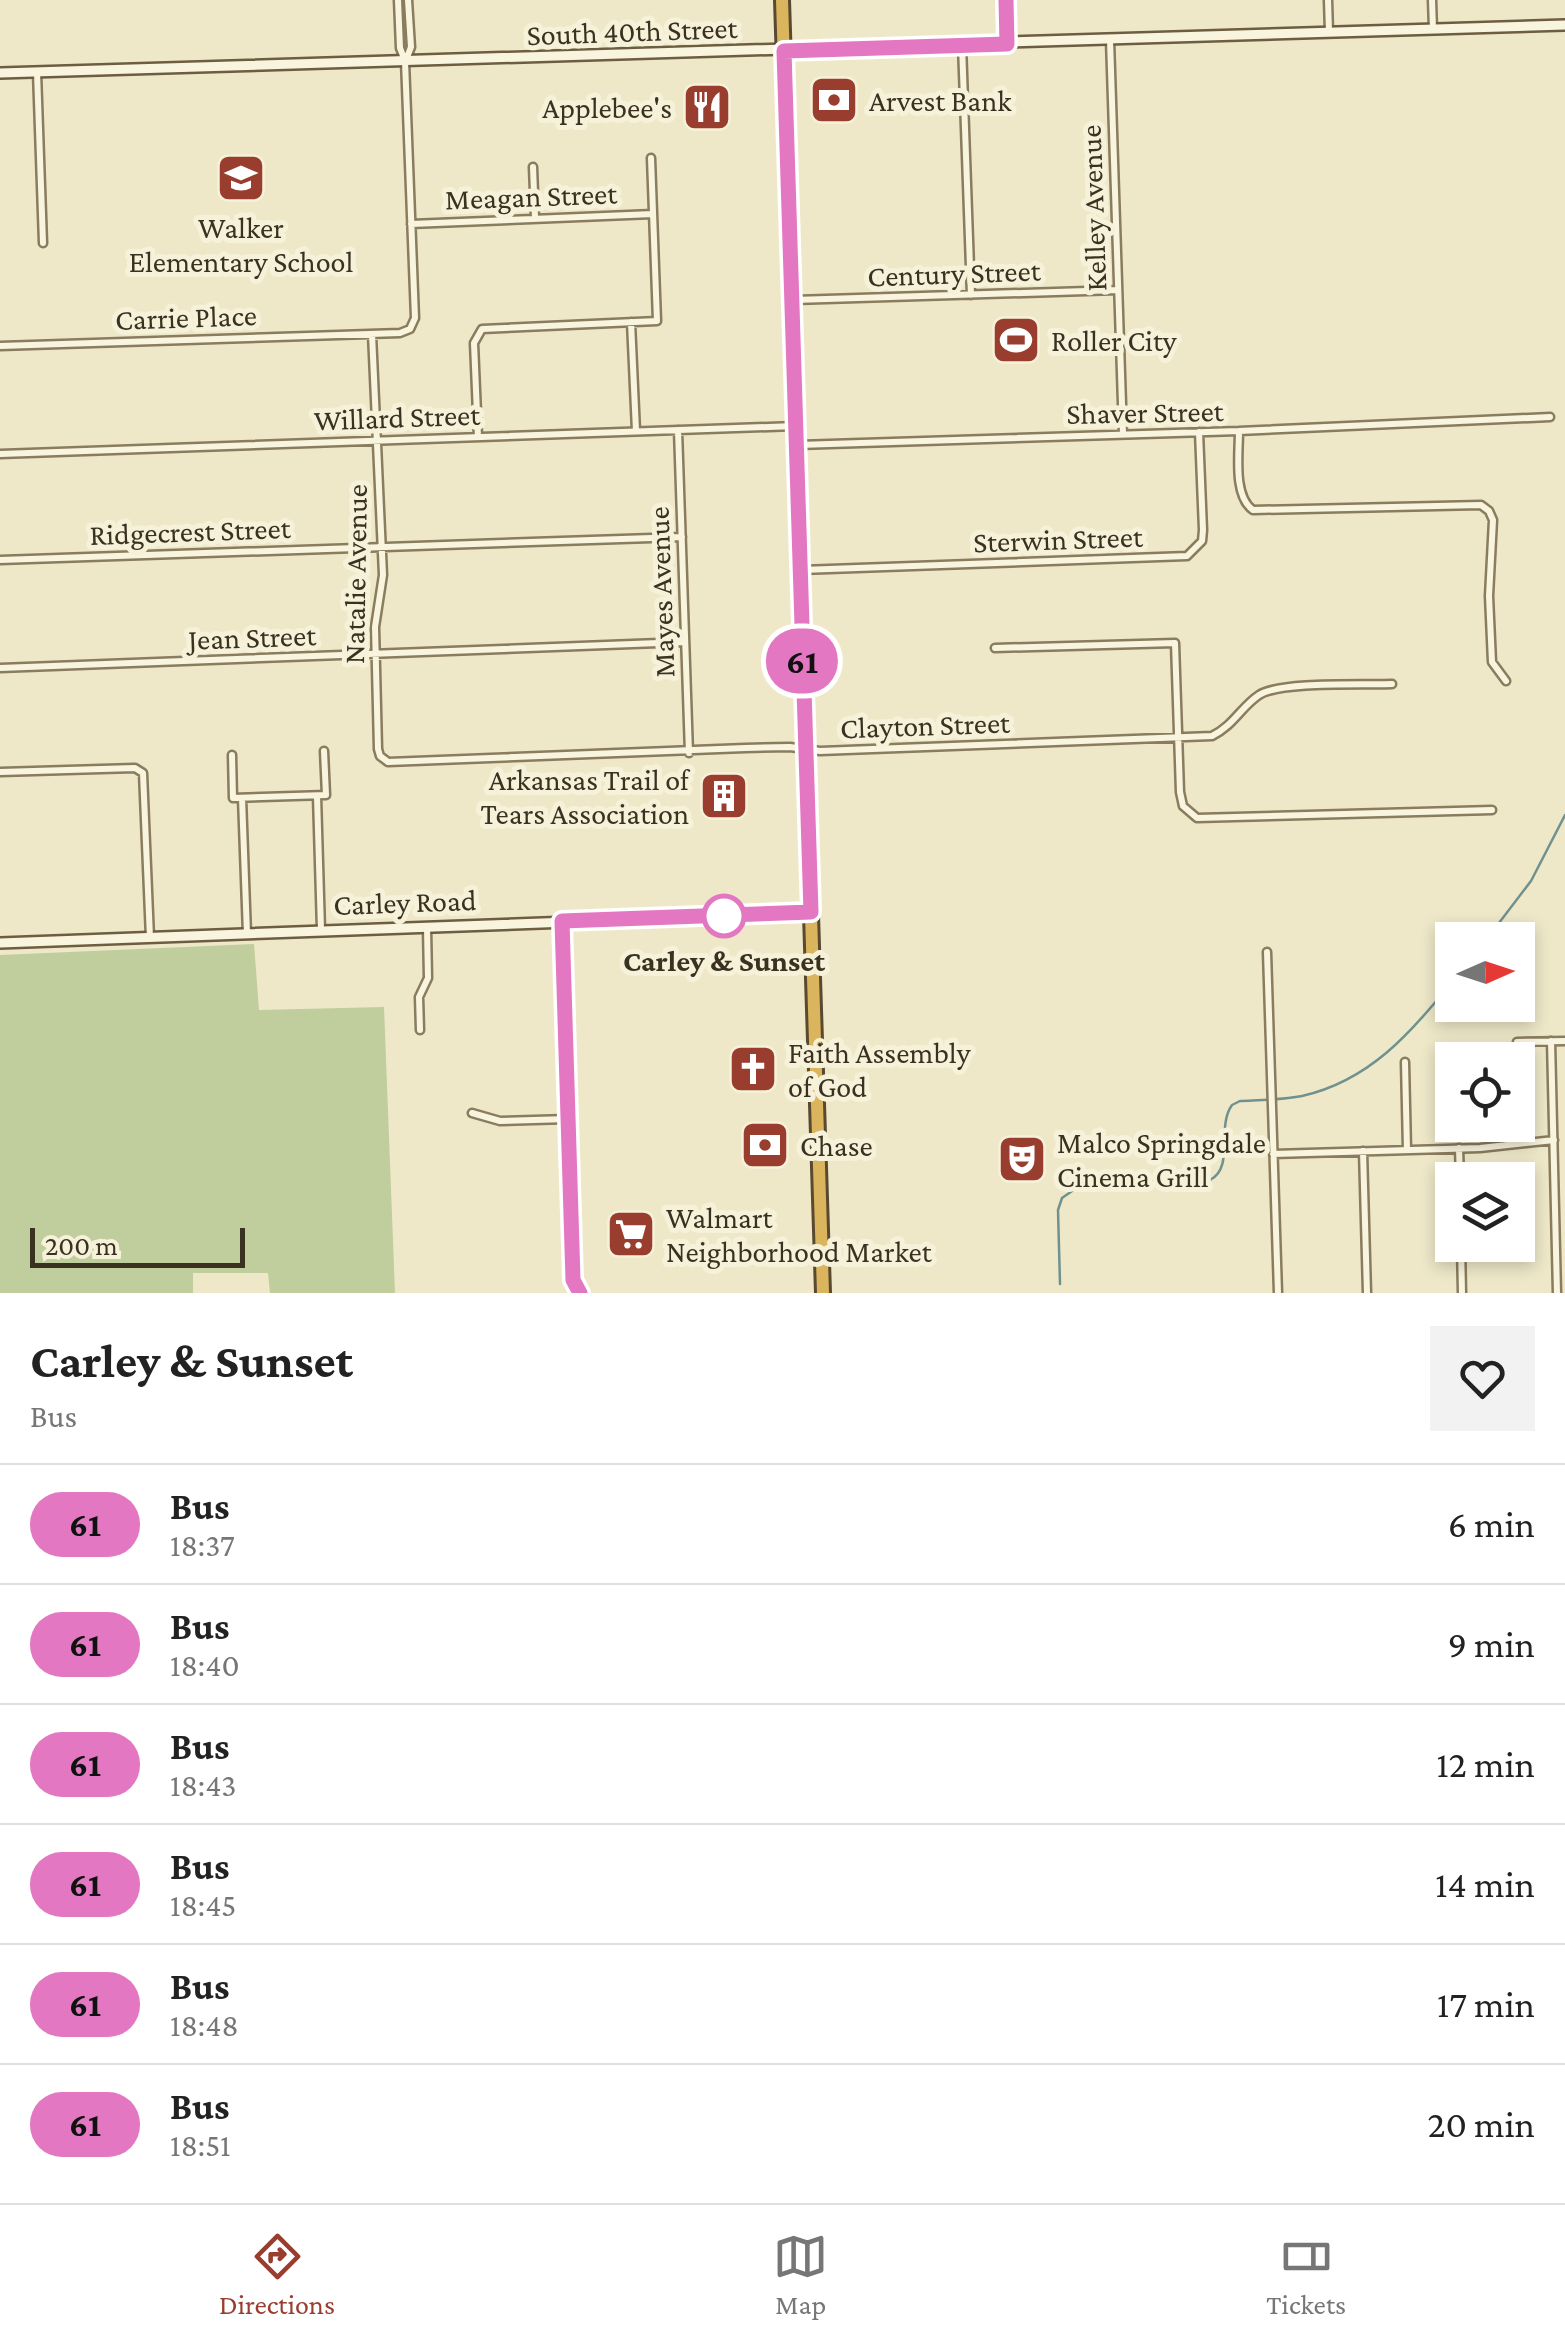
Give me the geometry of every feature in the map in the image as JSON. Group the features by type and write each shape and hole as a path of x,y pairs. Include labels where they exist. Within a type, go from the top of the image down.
{"highway":[{"path":"782,0 823,1293"}],"street":[{"path":"398,0 400,48 406,62"},
{"path":"372,334 400,333 413,324 408,0"},
{"path":"1328,0 1329,32"},
{"path":"1432,0 1433,29"},
{"name":"South 40th Street","path":"0,73 1565,25"},
{"name":"Kelley Avenue","path":"1110,40 1123,434"},
{"path":"962,45 970,294"},
{"path":"38,72 44,243"},
{"path":"478,437 474,344 478,332 488,327 657,321 652,158"},
{"path":"533,167 535,218"},
{"name":"Meagan Street","path":"411,224 653,214"},
{"name":"Century Street","path":"792,300 1118,290"},
{"path":"631,322 636,431"},
{"name":"Carrie Place","path":"0,346 372,334"},
{"name":"Natalie Avenue","path":"372,334 383,575 376,614 378,749 383,760"},
{"path":"1238,431 1550,417"},
{"name":"Willard Street","path":"0,454 796,426"},
{"name":"Mayes Avenue","path":"678,430 688,753"},
{"name":"Shaver Street","path":"796,446 1238,431 1241,493 1244,504 1253,510 1481,505 1489,511 1493,534 1489,596 1492,662 1506,681"},
{"name":"Sterwin Street","path":"800,570 1188,556 1202,542 1199,432"},
{"name":"Ridgecrest Street","path":"0,560 682,537"},
{"name":"Jean Street","path":"0,668 685,642"},
{"path":"995,648 1175,643 1180,792 1183,806 1197,818 1492,810"},
{"name":"Clayton Street","path":"383,760 394,763 745,748 1212,736 1226,730 1249,704 1269,690 1392,684"},
{"path":"232,755 234,798 317,796 326,795 324,751"},
{"path":"0,772 135,768 143,772 150,938"},
{"path":"317,796 322,930"},
{"path":"242,798 247,934"},
{"name":"Carley Road","path":"0,944 811,912"},
{"path":"562,921 573,1280 580,1293"},
{"path":"420,1030 419,996 428,978 427,926"},
{"path":"1267,952 1278,1293"},
{"path":"1551,1041 1558,1293"},
{"path":"1517,1042 1565,1041"},
{"path":"1405,1062 1407,1150"},
{"path":"472,1113 500,1121 568,1118"},
{"path":"1273,1154 1459,1148 1554,1140"},
{"path":"1459,1148 1459,1162"},
{"path":"1362,1151 1367,1293"},
{"path":"1461,1262 1462,1293"}],"green space":[{"path":"254,944 259,1010 384,1007 395,1293 270,1293 268,1273 193,1273 193,1293 0,1293 0,955"}],"waterway":[{"path":"1500,922 1531,881 1565,815"},
{"path":"1060,1284 1058,1210 1062,1198 1086,1181 1210,1180 1222,1166 1225,1124 1232,1105 1302,1096 1348,1079 1387,1052 1435,1002"}],"bus line":[{"name":"61","path":"580,1293 573,1280 562,921 811,912 784,51 1007,44 1006,0"}],"place":[{"name":"Arvest Bank","path":"834,100"},
{"name":"Applebee's","path":"707,107"},
{"name":"Walker Elementary School","path":"241,178"},
{"name":"Roller City","path":"1016,340"},
{"name":"Arkansas Trail of Tears Association","path":"724,796"},
{"name":"Carley & Sunset","path":"724,916"},
{"name":"Faith Assembly of God","path":"753,1069"},
{"name":"Chase","path":"765,1145"},
{"name":"Malco Springdale Cinema Grill","path":"1022,1159"},
{"name":"Walmart Neighborhood Market","path":"631,1234"}]}
